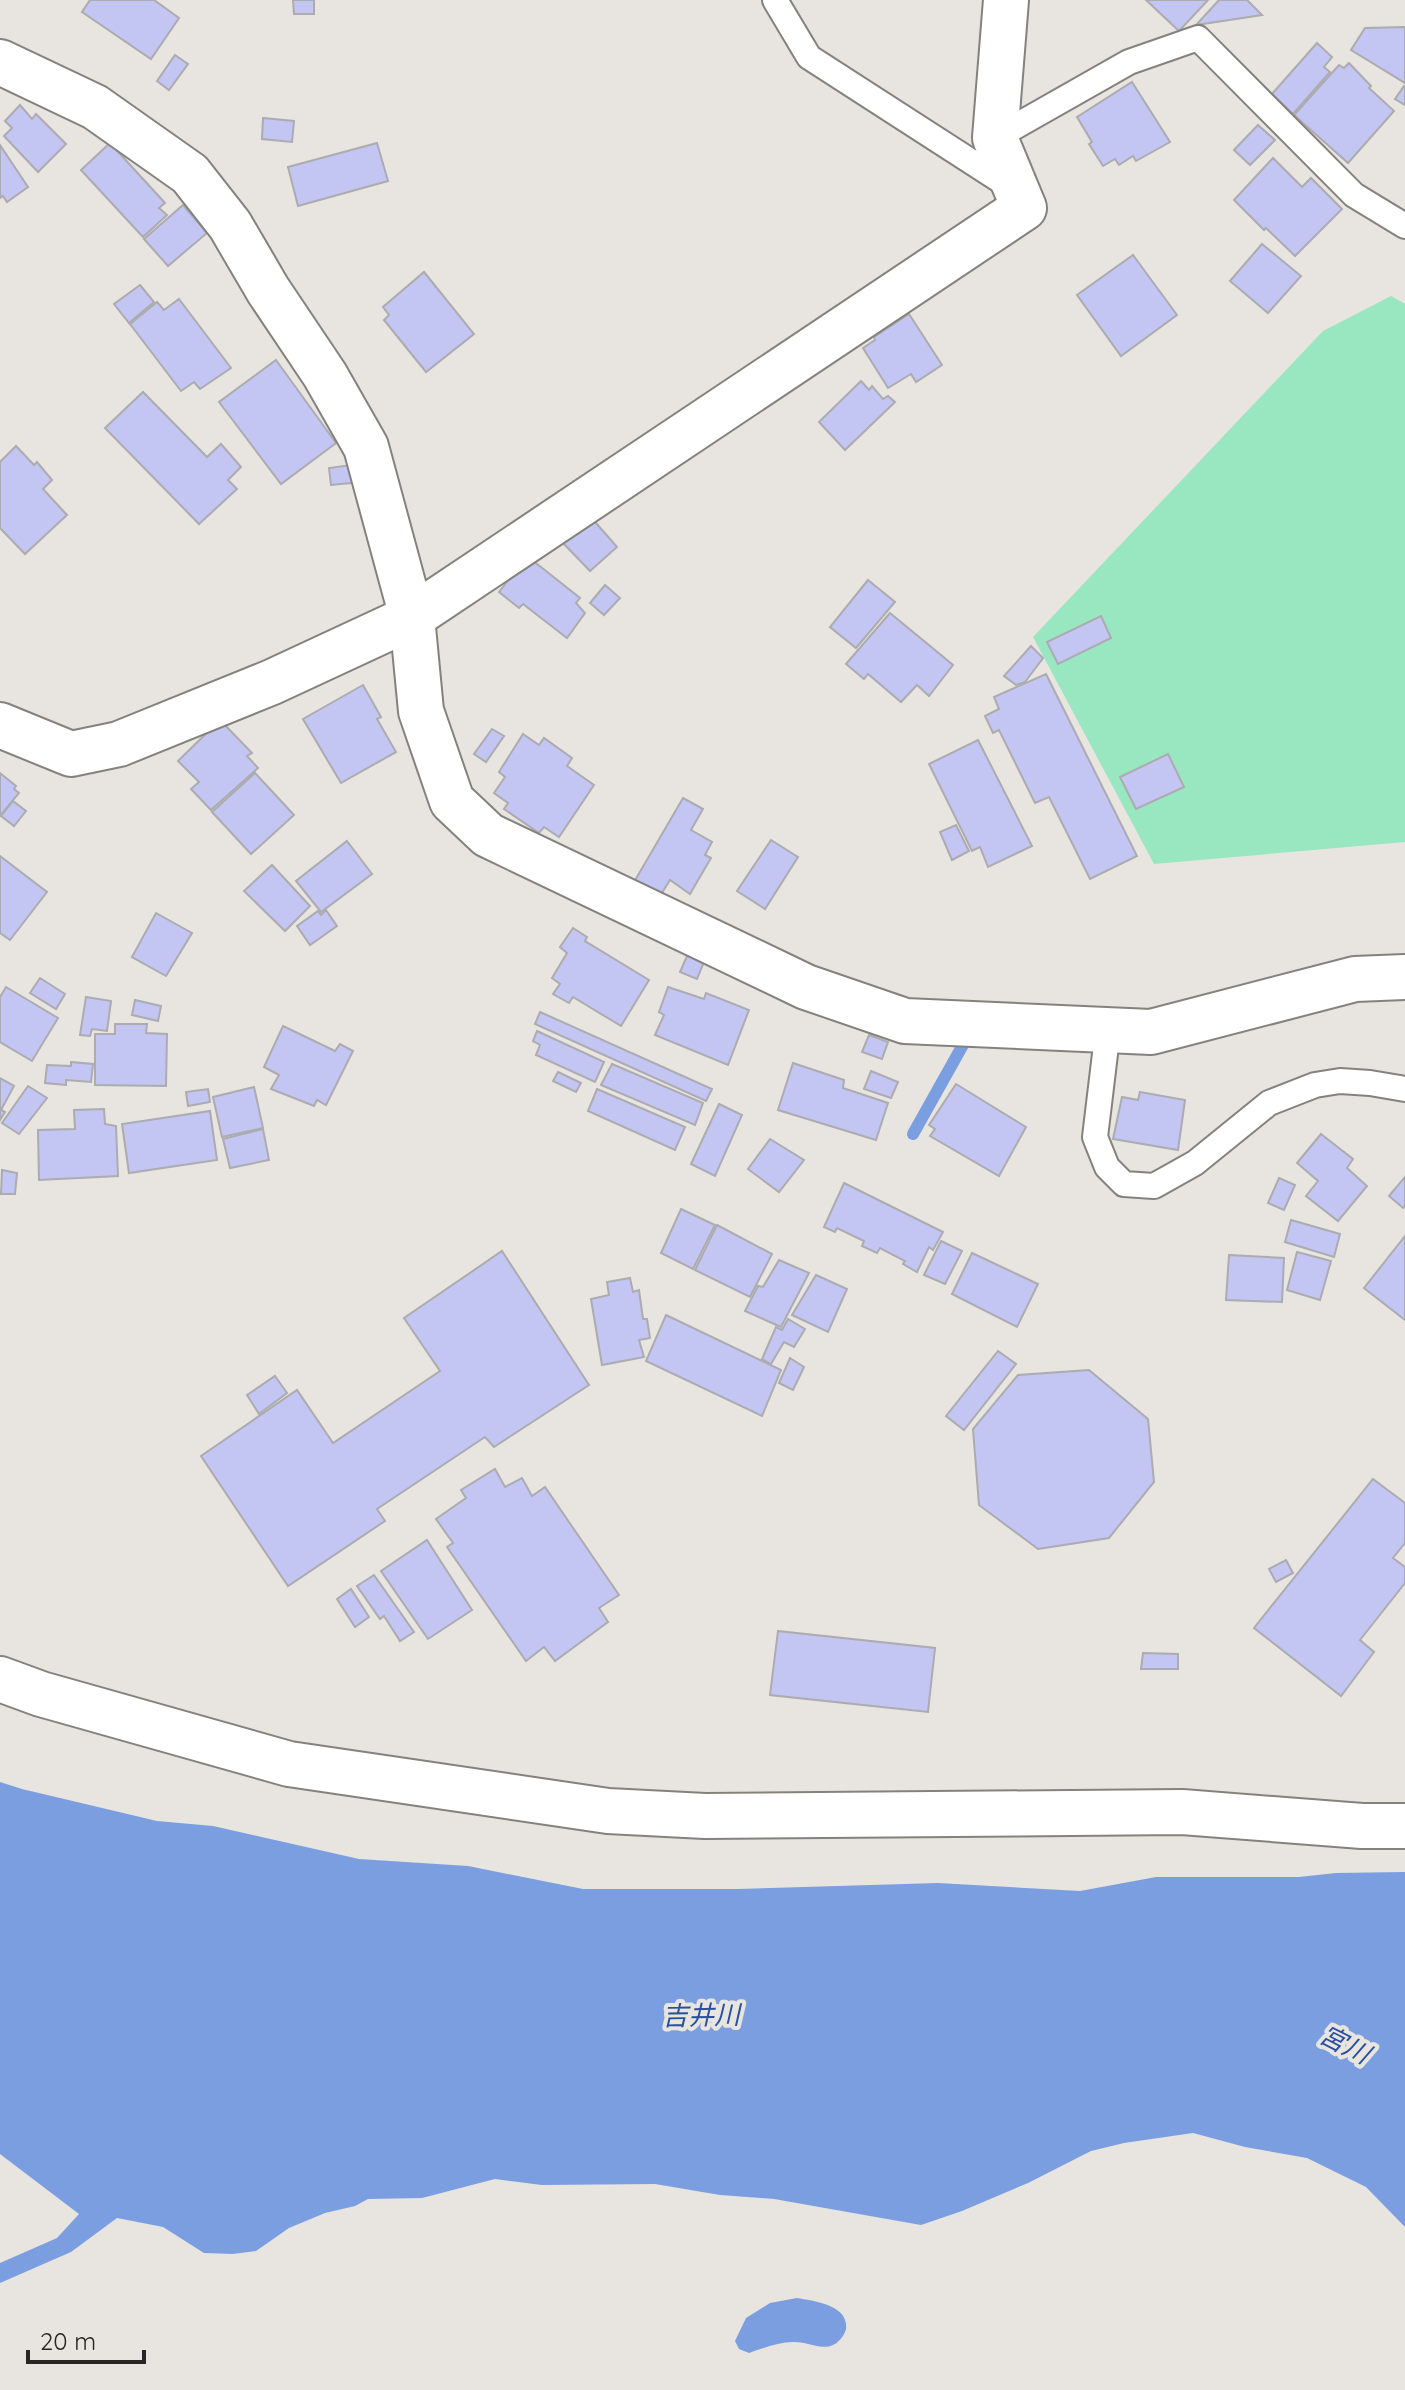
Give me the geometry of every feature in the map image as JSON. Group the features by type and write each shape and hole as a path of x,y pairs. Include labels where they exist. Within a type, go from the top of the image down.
{"street":[{"path":"0,725 71,754 119,744 272,682 412,617 1024,208 995,138 1006,0"},
{"path":"0,62 95,107 190,174 230,225 268,290 325,375 366,447 412,617 421,711 452,801 488,835 806,987 905,1021 1151,1032 1355,979 1405,977"},
{"path":"0,1679 41,1694 289,1764 608,1811 705,1816 1182,1812 1362,1826 1405,1826"}],"lane":[{"path":"775,0 809,57 1017,191"},
{"path":"995,138 1129,62 1198,38 1354,195 1405,226"},
{"path":"1108,1029 1095,1137 1107,1167 1124,1184 1154,1186 1195,1163 1269,1103 1315,1085 1340,1081 1405,1089"}],"green space":[{"path":"1391,296 1405,304 1405,842 1154,864 1033,637 1323,331"}],"water":[{"path":"0,1782 157,1821 213,1826 359,1859 468,1866 583,1889 738,1889 938,1883 1080,1891 1156,1877 1299,1877 1405,1872 1405,2227 1366,2187 1307,2158 1245,2147 1193,2133 1091,2151 1028,2183 921,2225 774,2199 720,2195 655,2184 542,2185 495,2179 422,2198 368,2199 289,2228 256,2251 233,2254 204,2253 163,2227 117,2218 71,2252 0,2283 0,2263 57,2238 79,2214 0,2154"},
{"path":"797,2298 829,2306 842,2314 846,2329 839,2341 824,2347 783,2343 749,2353 739,2349 735,2341 746,2318 770,2303"}],"building":[{"path":"90,0 154,0 179,18 151,59 82,12"},
{"path":"293,0 314,0 314,14 294,14"},
{"path":"1146,0 1208,0 1179,31"},
{"path":"1219,0 1247,0 1262,15 1196,25"},
{"path":"1405,27 1405,83 1351,50 1365,28"},
{"path":"1317,43 1332,57 1324,67 1330,72 1293,114 1272,94"},
{"path":"175,55 188,64 169,90 157,81"},
{"path":"1349,63 1371,86 1369,88 1394,111 1348,163 1294,115 1339,65 1344,68"},
{"path":"1132,82 1170,142 1136,161 1133,156 1119,165 1115,159 1103,166 1077,117"},
{"path":"1405,87 1405,105 1395,99"},
{"path":"20,105 32,119 36,114 66,144 38,172 4,136 12,128 5,121"},
{"path":"263,118 294,121 292,142 262,139"},
{"path":"1258,125 1275,140 1250,165 1234,150"},
{"path":"110,143 165,203 159,208 167,215 143,237 81,170"},
{"path":"377,143 388,181 298,206 288,167"},
{"path":"0,145 28,187 7,202 3,196 0,198"},
{"path":"1273,158 1302,187 1311,178 1342,209 1295,256 1234,200"},
{"path":"183,205 207,233 168,266 144,239"},
{"path":"1262,244 1301,276 1268,313 1230,281"},
{"path":"1133,255 1177,315 1121,356 1077,295"},
{"path":"424,272 474,334 426,372 384,320 389,315 383,307"},
{"path":"140,285 154,302 129,323 114,304"},
{"path":"179,299 231,368 200,389 194,382 181,391 130,324 157,302 164,310"},
{"path":"909,314 942,365 916,382 911,374 888,388 863,348"},
{"path":"276,360 336,443 281,484 219,402"},
{"path":"861,381 869,390 872,386 883,399 888,396 895,402 845,450 819,422"},
{"path":"143,392 207,457 221,444 241,467 228,480 237,489 199,524 105,428"},
{"path":"16,446 34,465 37,462 52,480 43,489 67,515 25,554 0,528 0,462"},
{"path":"358,464 361,482 331,485 329,468"},
{"path":"589,515 617,547 590,571 562,542"},
{"path":"527,556 580,598 576,603 585,613 567,638 523,604 519,608 499,592"},
{"path":"868,580 895,602 856,648 830,627"},
{"path":"605,585 620,598 604,615 590,603"},
{"path":"890,613 953,665 929,696 917,685 901,702 868,674 864,679 846,664"},
{"path":"1101,616 1111,638 1058,664 1047,642"},
{"path":"1031,646 1043,658 1025,682 1016,685 1004,676"},
{"path":"1046,674 1137,856 1090,879 1049,797 1035,803 999,730 993,733 985,716 999,709 994,697"},
{"path":"363,685 381,717 377,719 396,752 341,783 303,719"},
{"path":"220,720 252,753 247,756 258,768 211,810 191,789 199,782 178,761"},
{"path":"492,729 504,736 486,762 474,754"},
{"path":"523,734 539,745 544,738 572,758 567,766 594,785 559,837 544,827 539,833 504,809 508,803 494,793 505,777 499,772"},
{"path":"978,740 1032,846 988,867 980,847 972,851 929,764"},
{"path":"1168,754 1184,787 1136,809 1120,777"},
{"path":"0,773 16,786 14,789 19,793 0,816"},
{"path":"255,773 294,815 251,854 212,812"},
{"path":"683,798 703,809 691,830 712,842 705,855 711,858 690,894 670,880 660,896 634,882"},
{"path":"13,801 26,811 14,826 1,816"},
{"path":"956,825 969,851 952,860 940,832"},
{"path":"771,840 798,857 765,909 737,891"},
{"path":"347,841 372,874 321,912 296,881"},
{"path":"0,856 47,892 10,940 0,933"},
{"path":"272,865 310,906 285,931 244,891"},
{"path":"326,910 337,926 310,945 297,926 318,911 321,915"},
{"path":"156,913 192,933 166,976 132,957"},
{"path":"573,928 587,937 585,941 649,980 621,1026 573,997 569,1003 553,994 560,984 552,978 567,953 560,947"},
{"path":"691,947 707,954 697,979 680,972"},
{"path":"40,978 65,994 56,1009 30,993"},
{"path":"6,987 58,1018 32,1061 0,1042 0,997"},
{"path":"668,987 704,999 706,993 749,1010 728,1065 655,1035 664,1015 659,1012"},
{"path":"86,997 111,1001 107,1031 92,1029 90,1036 80,1035"},
{"path":"135,1000 161,1006 158,1021 132,1015"},
{"path":"540,1012 712,1089 706,1101 535,1024"},
{"path":"115,1024 147,1024 146,1033 167,1034 166,1086 95,1085 95,1034 115,1034"},
{"path":"283,1026 335,1051 340,1044 353,1051 326,1105 317,1100 314,1106 271,1089 279,1075 264,1067"},
{"path":"537,1031 604,1062 595,1082 536,1055 540,1045 533,1041"},
{"path":"869,1035 888,1042 882,1059 862,1052"},
{"path":"71,1062 93,1064 91,1082 66,1080 66,1085 45,1083 47,1065 71,1066"},
{"path":"793,1063 844,1080 843,1088 888,1103 876,1140 778,1110"},
{"path":"612,1064 703,1103 695,1125 601,1085"},
{"path":"871,1071 898,1082 891,1098 864,1089"},
{"path":"558,1072 581,1083 576,1092 553,1081"},
{"path":"0,1078 14,1086 1,1110 5,1112 0,1120"},
{"path":"956,1084 1026,1127 999,1176 930,1136 935,1129 929,1125"},
{"path":"28,1086 47,1098 19,1134 2,1123"},
{"path":"254,1087 263,1128 222,1137 213,1097"},
{"path":"208,1089 210,1102 188,1106 186,1092"},
{"path":"597,1089 685,1127 675,1150 588,1111"},
{"path":"1140,1092 1185,1100 1178,1150 1113,1139 1122,1097 1138,1100"},
{"path":"719,1104 742,1115 715,1176 691,1164"},
{"path":"104,1109 105,1124 116,1126 118,1176 39,1180 38,1130 75,1129 74,1110"},
{"path":"210,1111 217,1160 129,1173 122,1124"},
{"path":"263,1129 269,1160 230,1168 223,1139"},
{"path":"1321,1134 1353,1159 1347,1168 1367,1186 1338,1221 1306,1196 1318,1181 1297,1163"},
{"path":"770,1139 804,1160 779,1192 748,1169"},
{"path":"2,1170 17,1173 15,1194 1,1194"},
{"path":"1405,1177 1405,1206 1403,1208 1389,1196"},
{"path":"1279,1178 1295,1185 1284,1210 1268,1203"},
{"path":"844,1183 943,1232 933,1250 929,1247 917,1272 903,1264 905,1261 880,1248 877,1253 862,1246 864,1241 837,1228 835,1232 824,1227"},
{"path":"681,1209 715,1225 693,1269 661,1253"},
{"path":"1291,1220 1340,1234 1334,1257 1285,1242"},
{"path":"717,1225 772,1254 750,1297 695,1270"},
{"path":"1405,1236 1405,1320 1364,1288"},
{"path":"941,1241 962,1251 945,1284 924,1275"},
{"path":"502,1251 589,1385 494,1447 485,1437 377,1509 385,1521 288,1586 201,1456 297,1390 333,1443 440,1371 404,1318"},
{"path":"1297,1252 1331,1261 1320,1300 1287,1290"},
{"path":"972,1253 1038,1284 1017,1327 952,1294"},
{"path":"1229,1255 1284,1258 1282,1302 1226,1300"},
{"path":"779,1260 809,1273 781,1327 745,1311 758,1286 763,1287"},
{"path":"816,1275 847,1289 828,1332 792,1315"},
{"path":"630,1278 633,1292 639,1290 643,1319 647,1319 650,1338 639,1340 644,1357 602,1365 591,1299 609,1295 607,1282"},
{"path":"666,1315 781,1370 762,1416 646,1361"},
{"path":"788,1319 805,1329 794,1347 784,1342 771,1364 762,1359 776,1327 782,1330"},
{"path":"998,1351 1016,1364 964,1430 946,1416"},
{"path":"790,1358 804,1367 793,1390 779,1383"},
{"path":"1089,1370 1148,1419 1154,1482 1109,1538 1038,1549 979,1505 973,1429 1018,1375"},
{"path":"275,1376 287,1393 259,1414 247,1395"},
{"path":"495,1469 505,1487 522,1478 532,1496 545,1487 619,1595 599,1608 608,1622 555,1661 544,1647 526,1661 447,1547 453,1543 436,1519 466,1498 461,1490"},
{"path":"1373,1479 1405,1503 1405,1543 1393,1558 1405,1567 1405,1583 1360,1640 1374,1652 1341,1696 1254,1628"},
{"path":"427,1540 472,1610 428,1639 381,1571"},
{"path":"1286,1560 1293,1573 1276,1582 1269,1569"},
{"path":"374,1575 414,1632 400,1641 384,1616 380,1619 357,1586"},
{"path":"351,1589 369,1617 355,1627 337,1599"},
{"path":"778,1631 935,1648 928,1712 770,1695"},
{"path":"1143,1653 1178,1654 1178,1669 1141,1669"}],"waterway":[{"path":"913,1134 964,1043"}],"water label":[{"name":"吉井川","path":"701,2015"},
{"name":"宮川","path":"1345,2044"}]}
